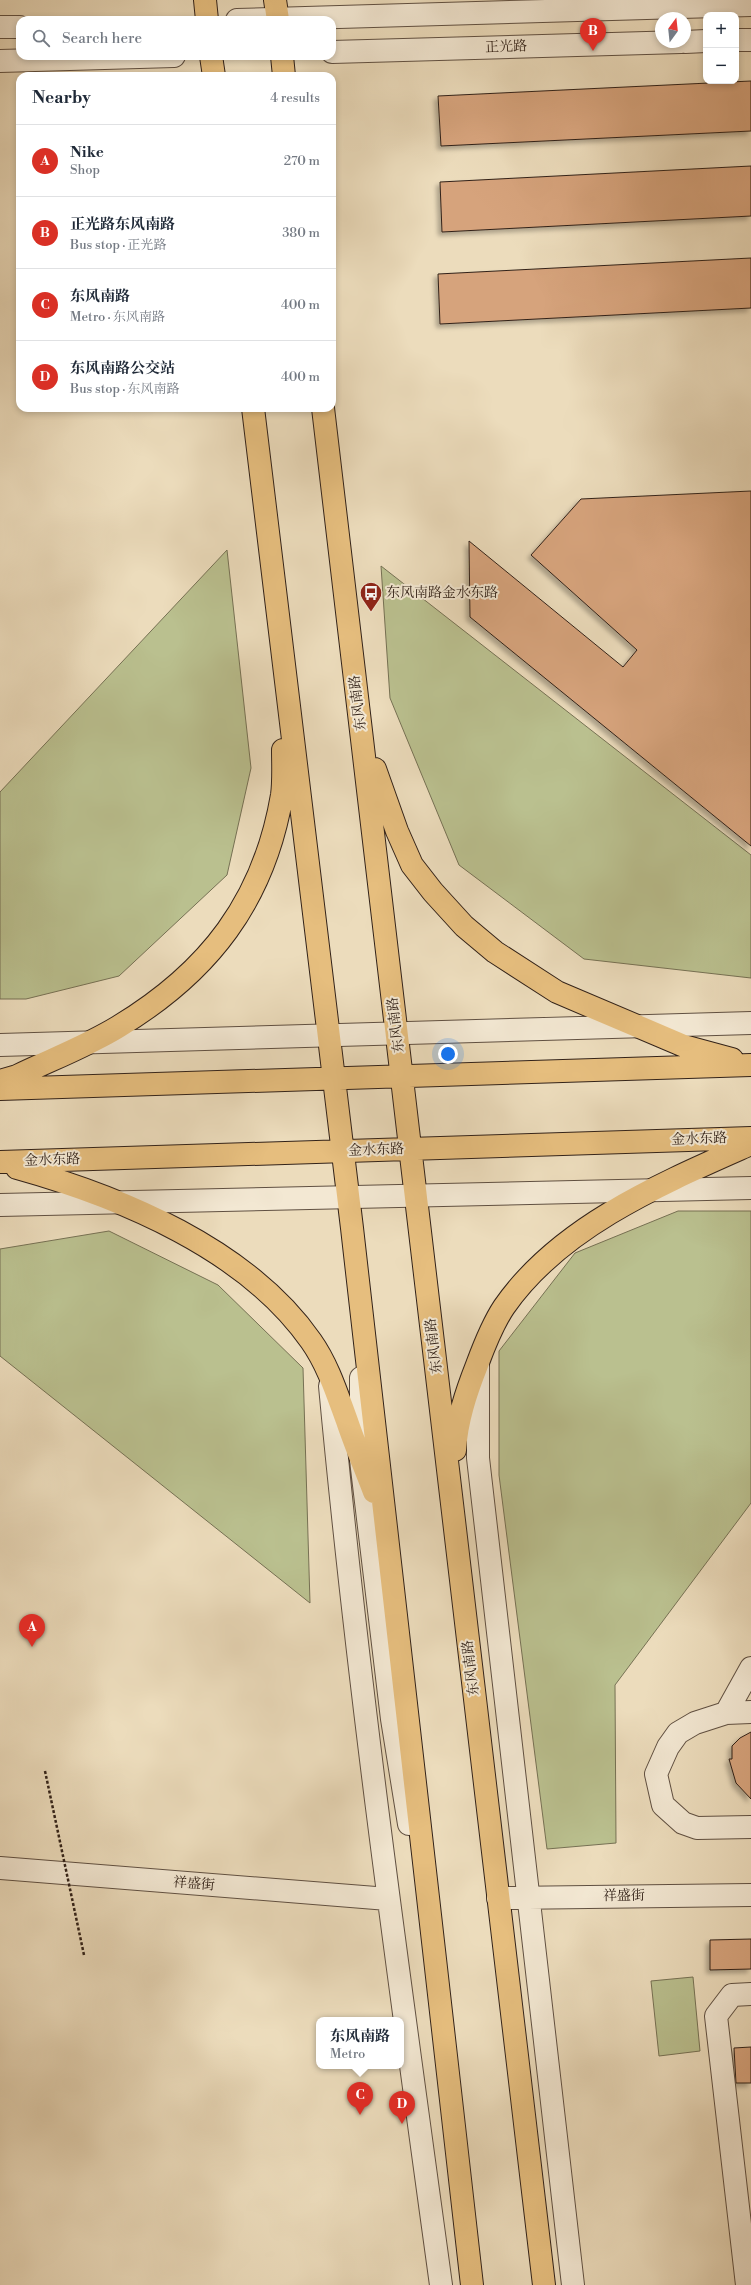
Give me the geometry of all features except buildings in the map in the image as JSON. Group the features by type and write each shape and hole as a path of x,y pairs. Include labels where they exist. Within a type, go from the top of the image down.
{"main road":[{"path":"205,0 207,16"},
{"path":"212,60 213,72"},
{"path":"282,60 284,72"},
{"path":"253,412 362,1316 471,2285"},
{"name":"东风南路","path":"323,412 544,2285"},
{"path":"0,1081 17,1076 117,1028 152,1005 204,960 230,930 247,901 264,865 282,794 284,667"},
{"path":"362,729 397,831 412,865 432,892 464,926 495,952 557,992 684,1046 751,1065"},
{"path":"0,1089 751,1065"},
{"name":"金水东路","path":"0,1163 751,1138"},
{"path":"451,1491 457,1423 478,1361 503,1308 522,1284 549,1256 573,1236 620,1207 751,1144"},
{"path":"0,1163 46,1176 173,1227 206,1245 234,1264 255,1282 295,1321 311,1342 329,1374 385,1519"}],"street":[{"path":"260,16 277,13 751,5"},
{"path":"0,27 16,26"},
{"path":"739,40 751,40"},
{"path":"691,42 703,41"},
{"name":"正光路","path":"336,52 655,43"},
{"path":"0,61 35,60"},
{"path":"0,1045 751,1023"},
{"path":"0,1204 751,1188"},
{"path":"362,1316 361,1460 392,1719 405,1794 471,2285"},
{"path":"478,1361 478,1458 573,2285"},
{"path":"329,1374 344,1531 388,1899 441,2285"},
{"path":"726,1713 751,1668"},
{"path":"751,1712 726,1713 695,1723 678,1733 668,1747 656,1774 659,1793 663,1805 683,1823 697,1828 751,1826"},
{"name":"祥盛街","path":"0,1868 388,1899"},
{"name":"祥盛街","path":"498,1898 751,1895"},
{"path":"747,2285 742,2170 716,2016 732,1995 751,1994"}],"path":[{"path":"44,1772 84,1955"}],"green space":[{"path":"227,550 251,768 227,875 119,976 26,999 0,999 0,792"},
{"path":"381,566 751,855 751,978 584,959 459,865 390,698"},
{"path":"678,1211 751,1211 751,1503 615,1685 616,1843 547,1849 499,1475 499,1351 575,1253"},
{"path":"109,1231 218,1285 303,1368 310,1603 0,1356 0,1249"},
{"path":"693,1977 700,2051 659,2056 651,1981"}],"place":[{"name":"正光路东风南路","path":"593,51"},
{"name":"东风南路金水东路","path":"371,612"},
{"name":"Nike","path":"32,1647"},
{"name":"东风南路","path":"360,2115"},
{"name":"东风南路公交站","path":"402,2124"}]}
